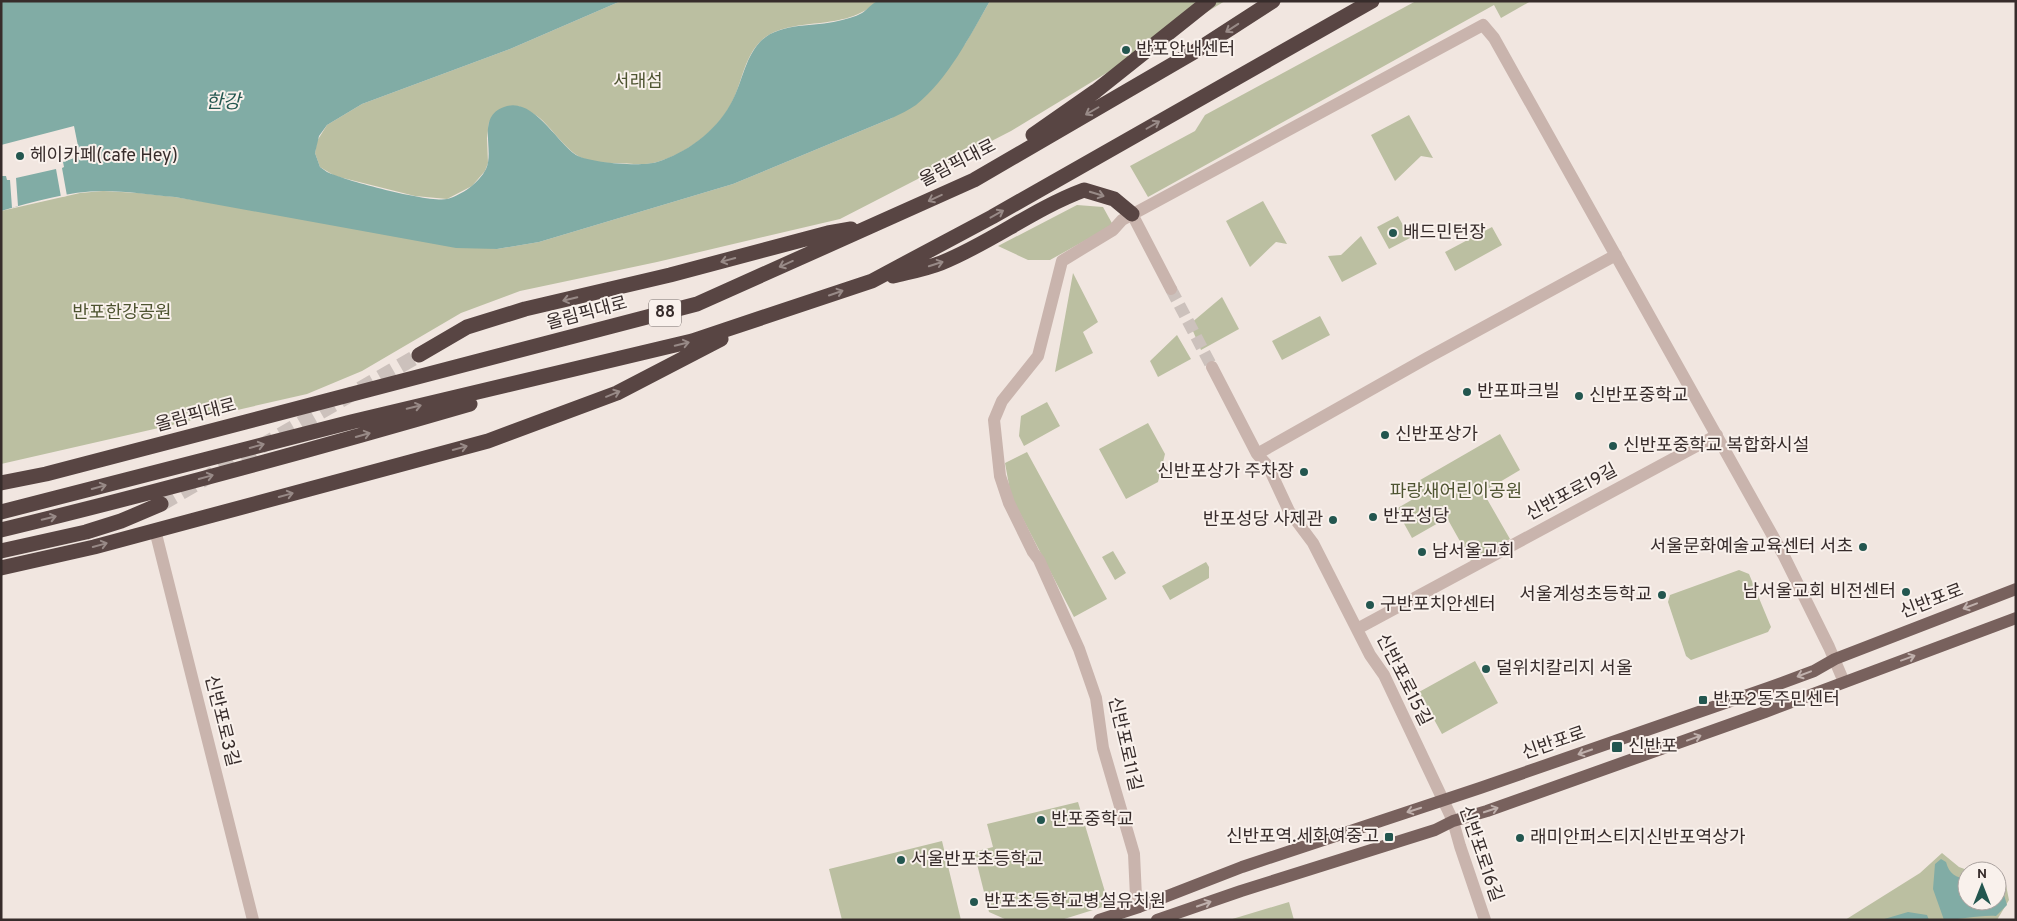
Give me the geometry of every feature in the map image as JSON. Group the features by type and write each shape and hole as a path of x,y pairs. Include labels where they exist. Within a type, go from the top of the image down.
{"highway":[{"path":"961,186 1096,91 1209,1"},
{"name":"올림픽대로","path":"1,483 46,474 698,304 961,186 1194,52 1273,1"},
{"name":"88","path":"1,512 351,422 692,341 872,281 992,216 1372,1"},
{"path":"872,281 940,264 978,245 1045,206 1084,190 1114,199 1132,214"},
{"path":"419,355 467,327 525,309 670,275 828,233 877,224"},
{"path":"1,568 94,547 488,441 617,393 764,317"},
{"name":"88","path":"1,530 357,437 634,356"},
{"path":"1,551 86,532 121,521 161,504"}],"main road":[{"name":"신반포로","path":"1099,920 1139,907 1242,867 1490,785 1768,688 1814,671 1835,659 2016,589"},
{"path":"1158,920 1435,830 1453,821 1488,812 1756,716 2016,618"}],"street":[{"name":"신반포로11길","path":"1139,907 1136,897 1134,854 1103,748 1096,698 1079,649 1040,560 1009,503 1000,476 994,420 1002,401 1038,356 1062,261 1113,230 1122,220 1132,214 1483,25 1494,38 1616,255"},
{"path":"1132,214 1171,289"},
{"path":"1257,454 1427,358 1616,255 1784,556 1835,659 1844,682"},
{"name":"신반포로15길","path":"1212,367 1257,454 1268,466 1289,511 1313,543 1370,655 1384,675 1443,800"},
{"name":"신반포로19길","path":"1357,629 1718,435"},
{"name":"신반포로3길","path":"155,530 253,920"},
{"name":"신반포로16길","path":"1443,800 1453,821 1485,920"}],"green space":[{"name":"서래섬","path":"621,1 877,1 864,11 849,17 786,28 773,33 761,41 750,55 734,98 724,116 708,133 689,148 657,162 641,164 605,163 584,159 575,154 540,119 518,106 489,122 487,138 488,163 485,171 472,186 447,199 415,196 335,176 320,167 315,153 317,141 327,125 362,104 510,49"},
{"name":"반포한강공원","path":"990,1 1225,1 1011,131 840,219 657,262 520,291 461,313 362,371 307,394 1,464 1,211 80,193 103,191 139,193 175,197 497,249 539,242 733,184 892,118 965,44"},
{"path":"1416,1 1531,1 1501,18 1494,5 1148,197 1130,166 1195,131 1205,115"},
{"path":"1409,115 1433,158 1421,156 1395,181 1371,135"},
{"path":"1263,201 1287,244 1276,242 1250,267 1226,221"},
{"path":"1077,205 1103,207 1113,225 1050,260 1028,260 998,246"},
{"name":"배드민턴장","path":"1398,216 1410,238 1389,249 1377,227"},
{"path":"1492,227 1502,245 1455,271 1445,252"},
{"path":"1361,236 1377,264 1342,282 1328,256 1341,255"},
{"path":"1073,273 1098,322 1083,332 1093,353 1055,372"},
{"path":"1222,297 1239,329 1201,350 1190,324"},
{"path":"1320,316 1330,335 1282,360 1272,341"},
{"path":"1177,335 1191,359 1158,377 1150,361"},
{"path":"1047,402 1060,426 1024,446 1019,436 1021,416"},
{"path":"1148,423 1165,454 1158,482 1126,499 1099,449"},
{"name":"파랑새어린이공원","path":"1500,434 1520,470 1483,492 1510,539 1471,561 1447,518 1412,538 1396,509 1415,498 1408,487"},
{"path":"1027,452 1107,599 1074,617 1011,496 1005,463"},
{"path":"1113,551 1126,573 1115,580 1102,557"},
{"path":"1206,562 1209,567 1209,578 1170,600 1162,586"},
{"path":"1739,570 1749,574 1771,627 1768,632 1691,660 1686,656 1668,602 1670,595"},
{"path":"1475,661 1498,703 1442,734 1419,692"},
{"path":"1078,802 1109,905 1061,920 1007,920 989,912 974,852 993,847 987,824"},
{"path":"942,841 961,920 842,920 829,869"},
{"path":"1942,853 1957,865 1957,911 2002,911 1997,920 1845,920 1920,873"},
{"path":"1289,902 1294,920 1229,920"}],"water":[{"name":"한강","path":"1,1 621,1 510,49 362,104 327,125 319,136 315,153 320,167 327,172 351,181 388,190 424,198 447,199 470,188 483,174 486,169 489,153 488,126 496,112 504,107 515,105 525,108 543,122 568,149 583,158 628,164 657,162 679,153 708,133 730,105 750,56 760,42 777,31 850,18 862,13 878,1 990,1 958,56 939,82 916,105 892,118 733,184 539,242 497,249 456,248 175,197 121,192 90,191 77,193 1,211"},
{"path":"1941,859 1946,862 1949,869 1957,876 1957,911 2001,911 1996,916 1944,920 1933,889 1935,864"},
{"path":"1908,912 1927,915 1929,920 1881,920"}],"pier":[{"path":"74,126 80,156 63,162 64,167 62,168 67,196 61,197 56,169 16,178 18,206 12,208 10,180 7,180 6,176 1,176 1,145"}],"tunnel":[{"path":"1171,289 1212,367"},
{"path":"161,504 419,355"}],"place":[{"name":"반포안내센터","path":"1126,50"},
{"name":"헤이카페(cafe Hey)","path":"20,156"},
{"name":"배드민턴장","path":"1393,233"},
{"name":"반포파크빌","path":"1467,392"},
{"name":"신반포중학교","path":"1579,396"},
{"name":"신반포상가","path":"1385,435"},
{"name":"신반포중학교 복합화시설","path":"1613,446"},
{"name":"신반포상가 주차장","path":"1304,472"},
{"name":"반포성당","path":"1373,517"},
{"name":"반포성당 사제관","path":"1333,520"},
{"name":"서울문화예술교육센터 서초","path":"1863,547"},
{"name":"남서울교회","path":"1422,552"},
{"name":"남서울교회 비전센터","path":"1906,592"},
{"name":"서울계성초등학교","path":"1662,595"},
{"name":"구반포치안센터","path":"1370,605"},
{"name":"덜위치칼리지 서울","path":"1486,669"},
{"name":"반포2동주민센터","path":"1703,700"},
{"name":"신반포","path":"1617,747"},
{"name":"반포중학교","path":"1041,820"},
{"name":"신반포역.세화여중고","path":"1389,837"},
{"name":"래미안퍼스티지신반포역상가","path":"1520,838"},
{"name":"서울반포초등학교","path":"901,860"},
{"name":"반포초등학교병설유치원","path":"974,902"}]}
